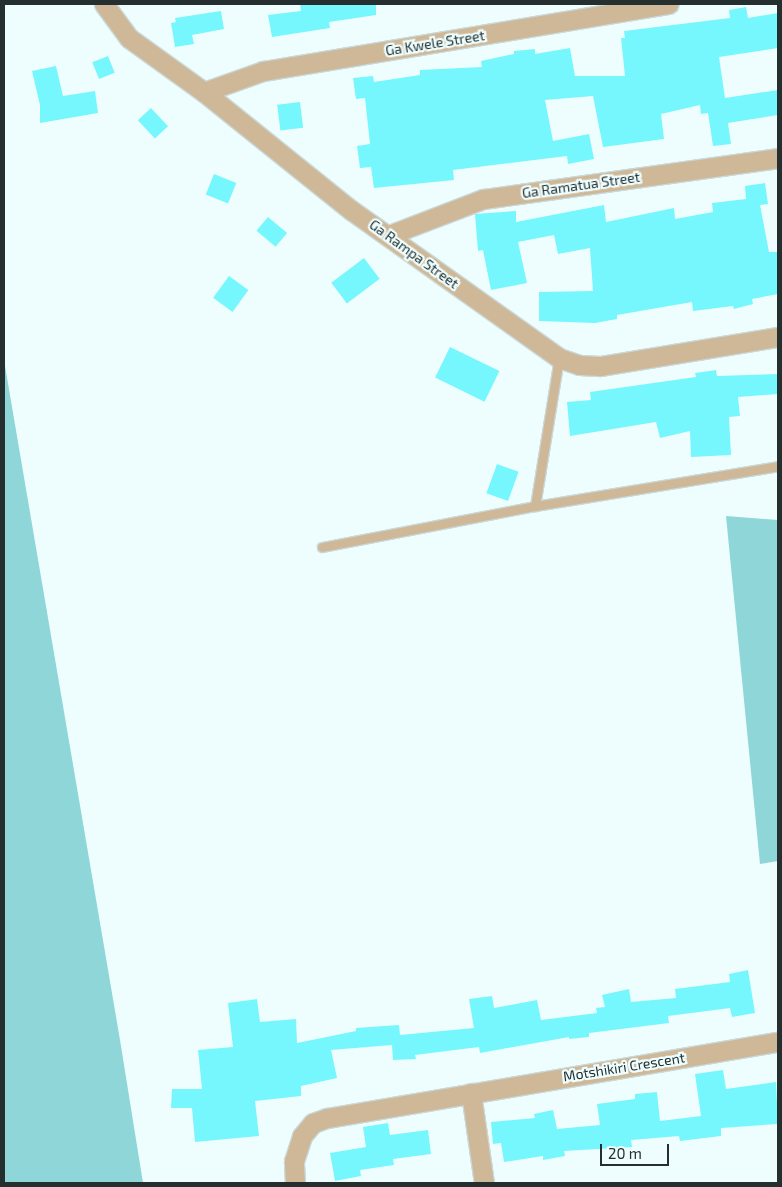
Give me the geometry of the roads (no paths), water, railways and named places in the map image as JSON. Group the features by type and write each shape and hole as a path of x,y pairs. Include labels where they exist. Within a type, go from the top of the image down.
{"street":[{"name":"Ga Rampa Street","path":"104,4 129,38 204,92 351,210 389,235 559,358 579,365 600,366 778,337"},
{"name":"Ga Kwele Street","path":"204,92 263,71 668,4"},
{"name":"Ga Ramatua Street","path":"389,235 483,199 778,158"},
{"name":"Motshikiri Crescent","path":"295,1183 294,1160 302,1136 313,1124 471,1093 778,1042"},
{"path":"471,1093 484,1183"}],"lane":[{"path":"534,506 559,358"},
{"path":"322,547 534,506 778,466"}]}
